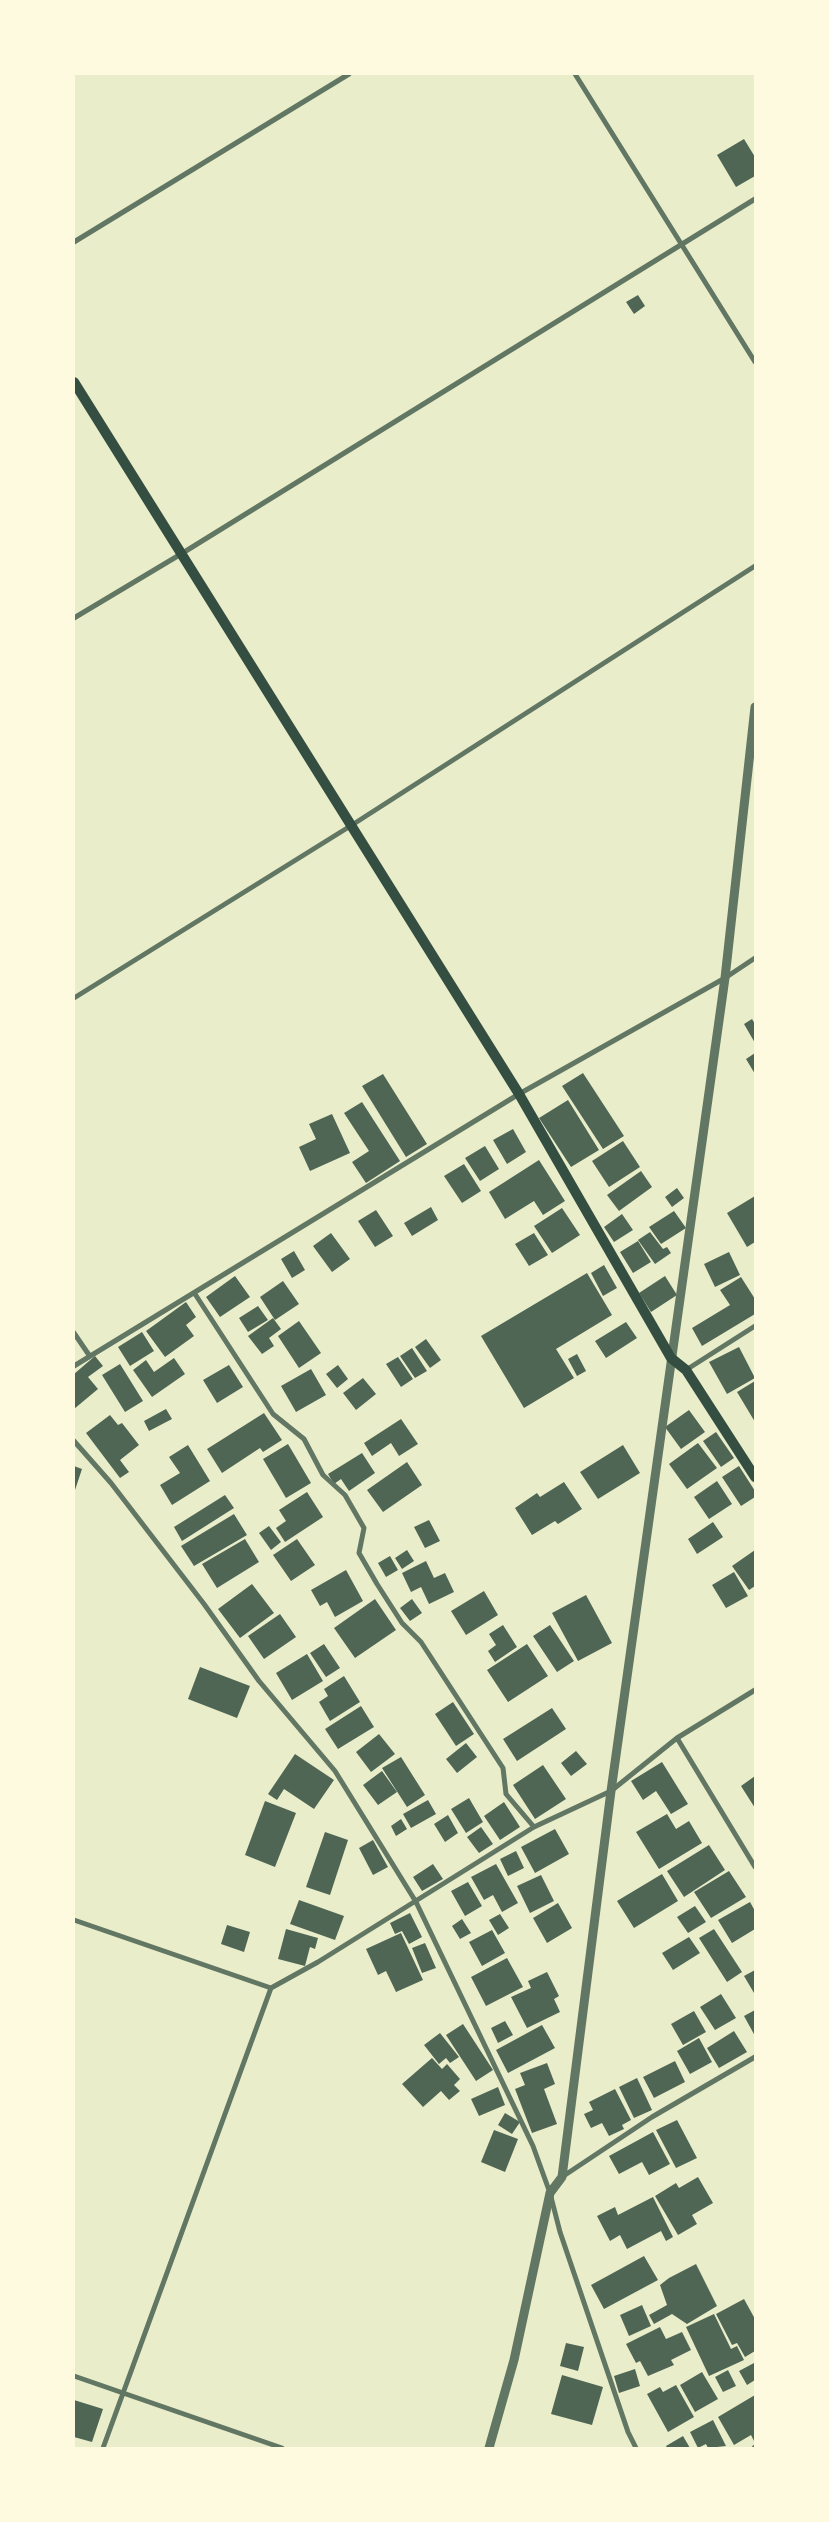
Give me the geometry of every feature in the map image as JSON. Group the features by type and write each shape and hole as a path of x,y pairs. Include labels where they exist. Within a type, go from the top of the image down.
{"main road":[{"path":"74,382 519,1094 671,1358 686,1370 755,1477"}],"street":[{"path":"74,242 349,74"},
{"path":"575,74 755,362"},
{"path":"74,618 755,200"},
{"path":"74,998 352,826 755,566"},
{"path":"562,2177 611,1791 725,978 755,707"},
{"path":"74,1366 89,1355 195,1294 519,1094 725,978 755,958"},
{"path":"195,1294 273,1414 304,1439 323,1475 345,1494 364,1528 359,1553 372,1577 402,1623 421,1642 503,1768 506,1794 534,1826"},
{"path":"686,1370 755,1326"},
{"path":"74,1333 89,1355"},
{"path":"74,1441 112,1483 204,1604 259,1681 334,1771 416,1902 522,2122 550,2193 560,2232 628,2432 636,2448"},
{"path":"103,2448 271,1988 318,1962 416,1902 534,1826 611,1791 677,1738 755,1690"},
{"path":"677,1738 755,1867"},
{"path":"74,1920 271,1988"},
{"path":"489,2448 514,2360 550,2193 562,2177 652,2117 755,2057"},
{"path":"74,2376 282,2448"}],"building":[{"path":"744,139 755,157 755,176 736,187 717,155"},
{"path":"638,295 645,306 634,314 626,302"},
{"path":"752,1019 755,1024 755,1043 744,1024"},
{"path":"755,1053 755,1074 746,1059"},
{"path":"583,1073 624,1136 603,1149 562,1086"},
{"path":"383,1074 427,1144 406,1157 362,1086"},
{"path":"568,1100 599,1150 571,1167 539,1118"},
{"path":"362,1102 400,1161 366,1183 352,1162 369,1151 344,1113"},
{"path":"332,1114 350,1153 310,1171 299,1147 316,1139 309,1124"},
{"path":"513,1129 526,1152 507,1164 493,1140"},
{"path":"623,1141 640,1167 609,1187 592,1161"},
{"path":"485,1146 499,1169 480,1181 465,1158"},
{"path":"539,1160 565,1201 543,1215 534,1201 505,1219 489,1192"},
{"path":"464,1164 481,1191 462,1203 444,1176"},
{"path":"641,1171 652,1187 619,1211 607,1195"},
{"path":"677,1188 684,1198 672,1207 665,1197"},
{"path":"755,1196 755,1242 747,1247 727,1213"},
{"path":"431,1207 438,1220 412,1236 404,1223"},
{"path":"562,1208 580,1235 552,1253 534,1226"},
{"path":"376,1210 393,1236 375,1247 358,1221"},
{"path":"674,1211 686,1228 661,1244 649,1227"},
{"path":"622,1214 633,1230 614,1242 604,1227"},
{"path":"650,1232 663,1249 667,1247 671,1253 655,1264 638,1240"},
{"path":"331,1233 350,1259 332,1272 313,1246"},
{"path":"534,1233 548,1255 529,1266 515,1244"},
{"path":"638,1241 651,1262 633,1273 620,1252"},
{"path":"294,1251 305,1270 292,1278 281,1259"},
{"path":"729,1252 740,1275 715,1287 704,1264"},
{"path":"604,1265 617,1288 603,1296 591,1273"},
{"path":"587,1273 612,1315 556,1349 574,1378 524,1408 481,1336"},
{"path":"235,1276 250,1297 220,1317 206,1297"},
{"path":"665,1276 677,1295 651,1312 639,1293"},
{"path":"741,1277 755,1299 755,1314 702,1346 692,1328 730,1305 720,1290"},
{"path":"283,1281 299,1304 275,1320 260,1297"},
{"path":"186,1302 196,1317 186,1325 194,1336 165,1357 146,1331"},
{"path":"258,1306 268,1320 248,1332 239,1318"},
{"path":"273,1318 281,1329 269,1338 274,1346 262,1354 248,1336"},
{"path":"299,1321 321,1353 299,1368 278,1336"},
{"path":"626,1322 637,1338 606,1358 595,1341"},
{"path":"142,1332 154,1351 130,1366 118,1347"},
{"path":"426,1339 441,1360 430,1368 415,1347"},
{"path":"739,1347 755,1378 727,1394 709,1362"},
{"path":"412,1348 427,1371 415,1378 400,1356"},
{"path":"577,1354 586,1371 577,1376 568,1359"},
{"path":"95,1356 103,1366 88,1377 98,1389 74,1409 74,1374"},
{"path":"398,1357 413,1379 401,1387 386,1364"},
{"path":"174,1358 185,1374 152,1397 133,1370 146,1360 154,1372"},
{"path":"120,1364 143,1401 125,1412 102,1375"},
{"path":"229,1365 243,1387 217,1403 203,1380"},
{"path":"338,1365 348,1379 337,1388 326,1374"},
{"path":"311,1369 326,1395 296,1412 281,1386"},
{"path":"363,1378 376,1394 356,1410 343,1393"},
{"path":"755,1381 755,1422 737,1392"},
{"path":"166,1409 172,1419 149,1431 144,1421"},
{"path":"689,1410 705,1432 681,1449 665,1427"},
{"path":"264,1413 282,1440 263,1452 260,1448 222,1473 207,1449"},
{"path":"110,1415 118,1425 122,1423 139,1445 120,1460 129,1472 120,1478 86,1433"},
{"path":"401,1419 418,1444 399,1456 391,1443 372,1456 364,1443"},
{"path":"716,1432 734,1458 721,1467 703,1441"},
{"path":"698,1443 717,1468 687,1489 669,1464"},
{"path":"288,1444 311,1483 286,1498 263,1459"},
{"path":"188,1445 210,1481 172,1505 160,1485 180,1473 169,1457"},
{"path":"623,1445 640,1473 598,1499 580,1472"},
{"path":"362,1453 375,1473 349,1491 341,1479 334,1484 328,1474"},
{"path":"407,1462 422,1485 383,1512 367,1490"},
{"path":"74,1466 82,1469 74,1493"},
{"path":"739,1466 755,1491 755,1497 741,1506 722,1477"},
{"path":"717,1481 732,1504 709,1519 694,1497"},
{"path":"564,1482 582,1509 558,1524 555,1521 532,1535 515,1508 537,1493 540,1497"},
{"path":"307,1492 323,1517 285,1542 276,1528 286,1521 279,1510"},
{"path":"225,1495 234,1508 182,1541 174,1527"},
{"path":"234,1514 247,1535 194,1566 181,1546"},
{"path":"429,1520 440,1541 425,1548 414,1527"},
{"path":"713,1522 723,1537 697,1554 688,1539"},
{"path":"269,1526 281,1542 271,1550 259,1533"},
{"path":"245,1539 259,1562 217,1588 202,1564"},
{"path":"297,1539 315,1565 291,1581 273,1555"},
{"path":"407,1550 414,1561 402,1569 395,1558"},
{"path":"755,1550 755,1586 749,1590 732,1566"},
{"path":"390,1556 398,1570 386,1577 378,1563"},
{"path":"426,1561 434,1578 445,1573 454,1592 429,1604 421,1587 411,1592 402,1573"},
{"path":"346,1570 363,1601 335,1617 327,1602 320,1606 311,1590"},
{"path":"734,1572 748,1596 726,1608 712,1585"},
{"path":"252,1584 274,1613 240,1638 218,1609"},
{"path":"484,1591 498,1615 466,1635 451,1611"},
{"path":"586,1595 612,1643 578,1661 552,1613"},
{"path":"375,1599 396,1630 355,1658 334,1628"},
{"path":"412,1599 422,1613 410,1621 400,1608"},
{"path":"280,1614 296,1637 264,1659 248,1636"},
{"path":"503,1625 517,1647 495,1662 488,1651 496,1645 489,1634"},
{"path":"550,1625 574,1661 557,1672 533,1636"},
{"path":"324,1644 340,1668 326,1677 310,1653"},
{"path":"527,1644 548,1676 508,1702 487,1670"},
{"path":"307,1654 323,1681 292,1700 276,1673"},
{"path":"200,1667 250,1686 237,1718 188,1699"},
{"path":"344,1676 360,1702 330,1721 319,1702 328,1696 324,1689"},
{"path":"453,1702 474,1734 456,1746 435,1714"},
{"path":"361,1706 374,1727 338,1749 325,1729"},
{"path":"552,1708 566,1729 517,1761 503,1739"},
{"path":"379,1734 395,1754 371,1772 356,1752"},
{"path":"466,1743 477,1757 457,1773 446,1759"},
{"path":"576,1751 587,1764 571,1776 561,1763"},
{"path":"295,1754 334,1780 314,1809 284,1789 277,1800 268,1794"},
{"path":"401,1757 425,1795 407,1807 382,1768"},
{"path":"662,1762 688,1804 671,1814 656,1791 643,1800 631,1781"},
{"path":"543,1765 566,1799 535,1819 513,1785"},
{"path":"382,1771 397,1792 378,1805 363,1785"},
{"path":"755,1776 755,1808 741,1786"},
{"path":"469,1798 483,1822 466,1833 451,1809"},
{"path":"428,1800 436,1814 411,1828 403,1814"},
{"path":"265,1801 296,1813 275,1867 245,1855"},
{"path":"504,1802 520,1827 500,1840 484,1816"},
{"path":"667,1814 676,1829 689,1821 702,1843 659,1869 636,1832"},
{"path":"448,1815 458,1833 445,1842 434,1824"},
{"path":"401,1819 407,1829 396,1836 391,1826"},
{"path":"481,1827 493,1844 479,1853 467,1837"},
{"path":"555,1829 569,1854 535,1873 521,1847"},
{"path":"325,1832 348,1840 330,1895 306,1887"},
{"path":"373,1840 388,1867 373,1875 359,1848"},
{"path":"709,1845 725,1870 684,1897 667,1871"},
{"path":"516,1851 524,1868 508,1876 500,1859"},
{"path":"433,1864 443,1879 422,1891 413,1877"},
{"path":"496,1864 518,1903 502,1912 493,1895 484,1900 471,1877"},
{"path":"729,1871 746,1897 711,1918 694,1892"},
{"path":"662,1874 678,1901 634,1928 617,1901"},
{"path":"541,1875 554,1901 530,1913 517,1886"},
{"path":"468,1882 482,1906 465,1916 451,1891"},
{"path":"299,1900 344,1916 335,1940 290,1924"},
{"path":"750,1902 755,1911 755,1929 732,1943 718,1920"},
{"path":"558,1903 572,1928 547,1943 533,1918"},
{"path":"695,1906 706,1922 688,1933 677,1917"},
{"path":"410,1913 422,1937 409,1944 402,1931 395,1934 390,1923"},
{"path":"500,1914 509,1928 498,1935 489,1920"},
{"path":"462,1919 471,1933 460,1939 452,1926"},
{"path":"227,1925 250,1932 244,1952 221,1944"},
{"path":"286,1929 318,1938 315,1949 310,1947 305,1966 278,1959"},
{"path":"714,1929 742,1972 727,1982 699,1938"},
{"path":"492,1930 505,1953 482,1966 469,1942"},
{"path":"401,1933 423,1980 396,1992 386,1971 378,1975 366,1949"},
{"path":"689,1937 700,1953 673,1970 662,1953"},
{"path":"425,1943 436,1968 422,1973 412,1948"},
{"path":"507,1958 523,1987 486,2006 471,1977"},
{"path":"755,1970 755,1992 754,1993 744,1976"},
{"path":"547,1972 559,1996 554,1999 560,2012 527,2028 511,1997 531,1988 528,1981"},
{"path":"721,1994 736,2018 715,2030 700,2007"},
{"path":"755,2010 755,2036 744,2016"},
{"path":"694,2011 706,2032 683,2045 671,2024"},
{"path":"505,2021 513,2035 498,2043 491,2028"},
{"path":"463,2024 493,2070 476,2081 446,2035"},
{"path":"542,2025 555,2048 508,2073 496,2050"},
{"path":"734,2031 747,2052 719,2068 707,2048"},
{"path":"440,2033 459,2057 450,2063 446,2058 439,2064 424,2045"},
{"path":"699,2038 712,2062 690,2074 677,2051"},
{"path":"432,2058 442,2069 447,2064 460,2079 454,2085 460,2091 449,2100 441,2091 423,2107 402,2084"},
{"path":"675,2061 685,2082 654,2098 643,2077"},
{"path":"547,2063 555,2084 544,2089 557,2124 532,2133 515,2089 525,2085 520,2073"},
{"path":"637,2078 652,2110 634,2118 619,2087"},
{"path":"498,2087 505,2105 479,2116 471,2099"},
{"path":"615,2089 631,2120 622,2125 624,2129 609,2136 602,2123 591,2128 584,2114 593,2110 589,2102"},
{"path":"505,2113 520,2122 512,2134 498,2125"},
{"path":"677,2120 697,2158 676,2168 656,2130"},
{"path":"494,2130 518,2139 505,2172 481,2162"},
{"path":"653,2132 670,2164 649,2175 642,2162 619,2174 609,2156"},
{"path":"698,2177 713,2203 692,2215 697,2224 678,2235 655,2196 676,2183 679,2188"},
{"path":"653,2197 673,2237 666,2241 661,2231 627,2249 620,2235 610,2241 597,2216 615,2207 618,2215"},
{"path":"644,2256 658,2280 604,2309 591,2285"},
{"path":"696,2264 717,2306 687,2324 672,2314 654,2324 649,2315 667,2305 660,2285 669,2278"},
{"path":"744,2299 755,2319 755,2351 745,2357 737,2343 732,2345 716,2314"},
{"path":"642,2305 651,2326 629,2336 620,2315"},
{"path":"714,2314 731,2349 737,2346 744,2360 709,2376 686,2327"},
{"path":"660,2327 666,2339 682,2332 691,2350 671,2360 674,2365 648,2376 640,2361 636,2363 626,2344"},
{"path":"566,2343 584,2347 578,2371 560,2366"},
{"path":"754,2363 755,2380 747,2385 739,2371"},
{"path":"635,2369 640,2386 619,2393 614,2376"},
{"path":"728,2370 736,2386 723,2392 715,2377"},
{"path":"702,2372 718,2399 695,2412 680,2385"},
{"path":"562,2375 603,2387 592,2425 551,2414"},
{"path":"676,2385 694,2417 668,2432 647,2394 660,2387 663,2392"},
{"path":"755,2395 755,2443 751,2435 734,2445 718,2417"},
{"path":"74,2400 103,2409 92,2442 74,2437"},
{"path":"713,2420 726,2446 708,2448 706,2444 698,2448 690,2432"},
{"path":"683,2436 690,2448 667,2448 666,2446"}]}
